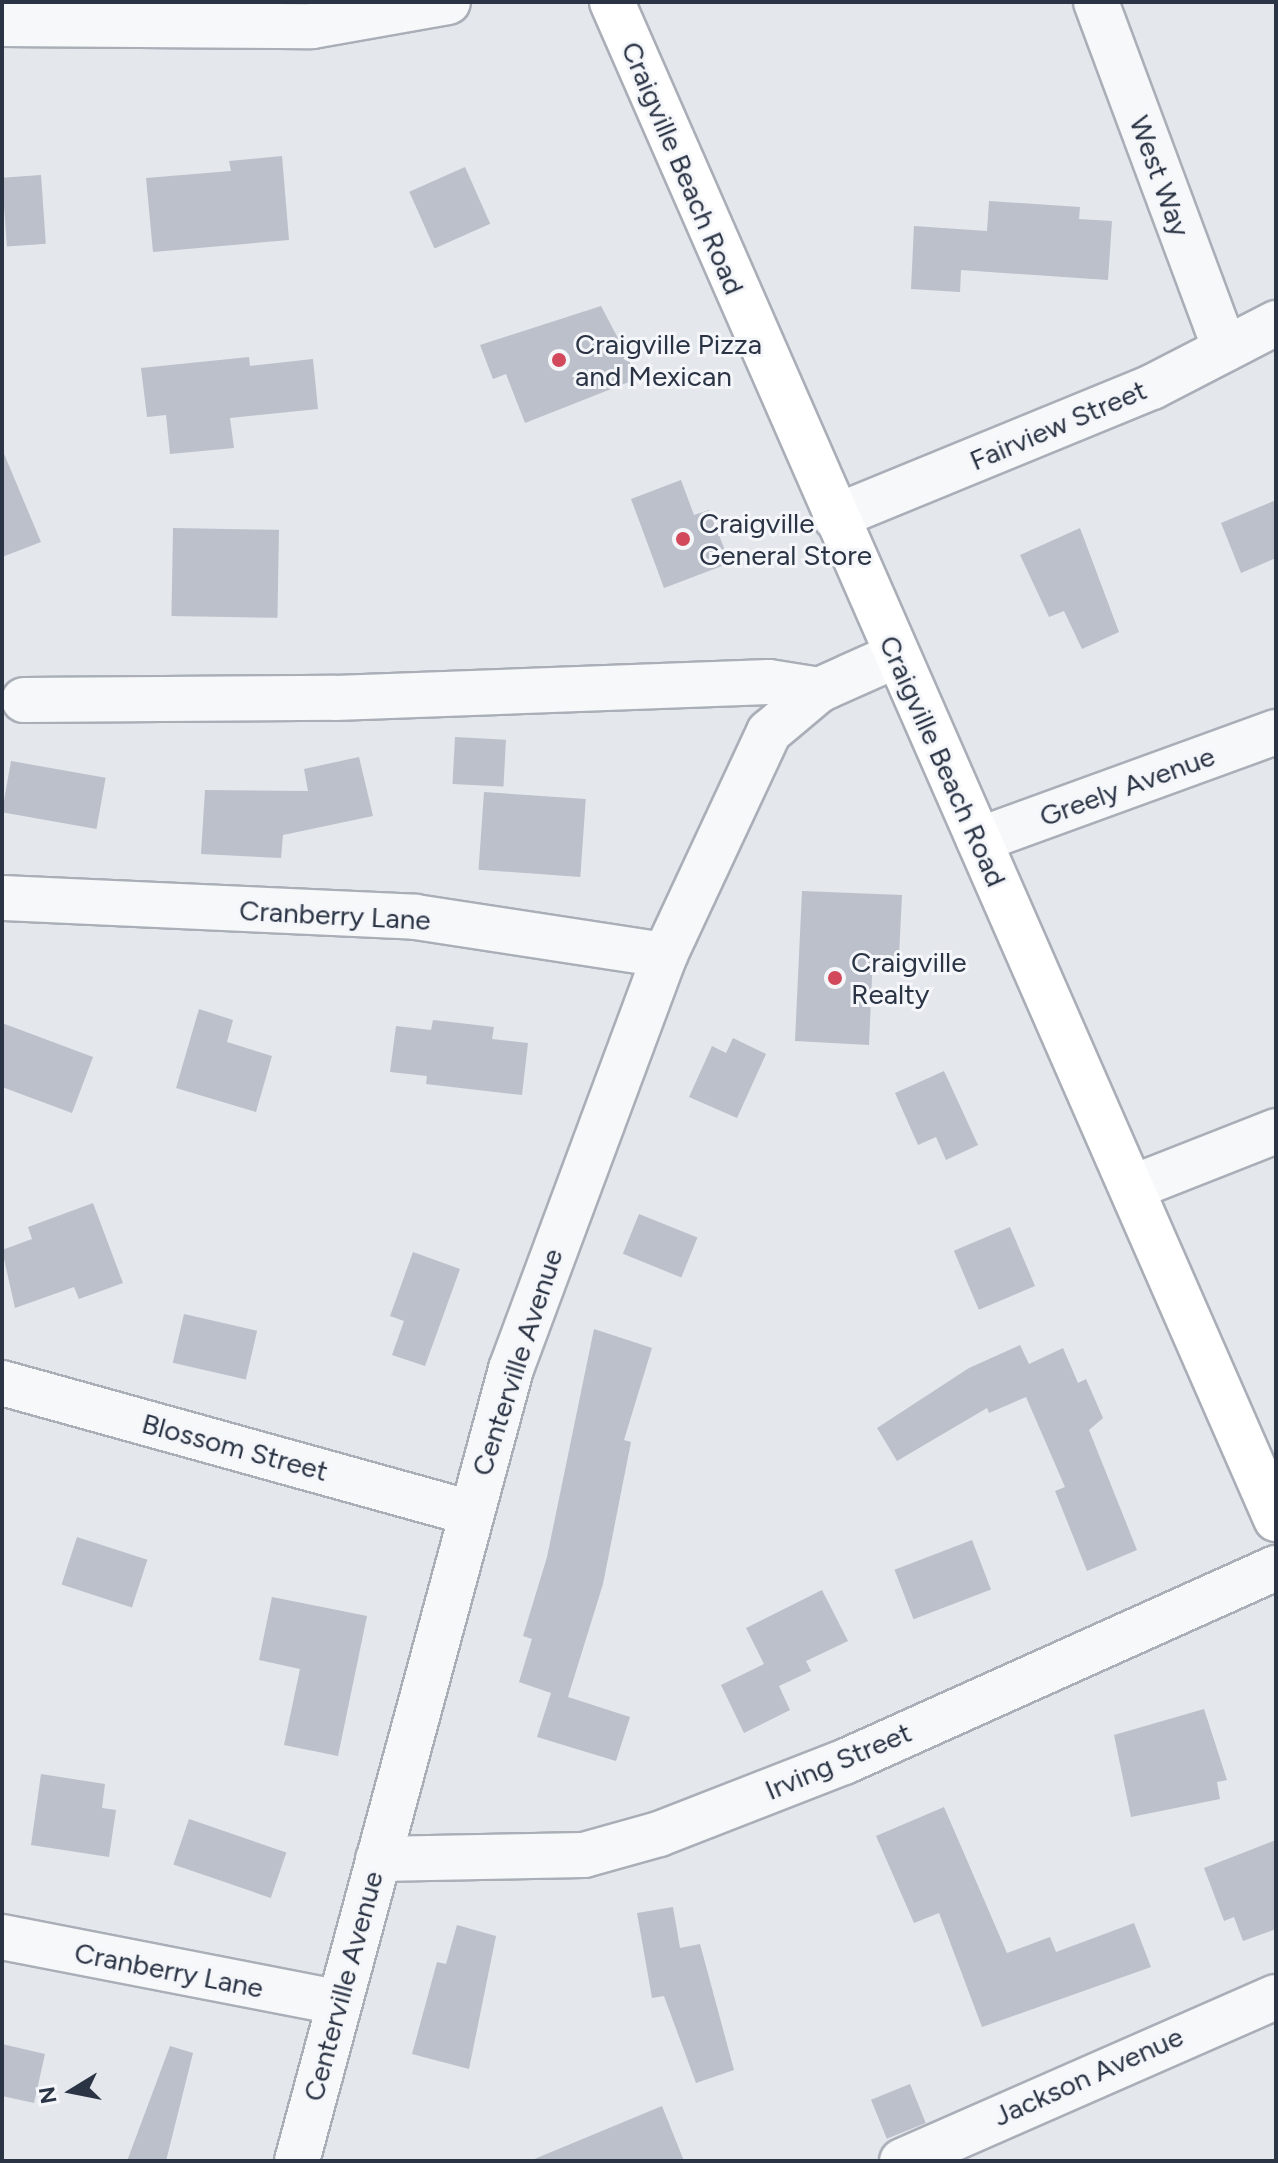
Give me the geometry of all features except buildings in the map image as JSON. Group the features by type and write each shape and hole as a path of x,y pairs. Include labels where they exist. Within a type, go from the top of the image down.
{"main road":[{"name":"Craigville Beach Road","path":"612,2 895,656 1134,1187 1276,1519"}],"street":[{"path":"2,24 312,26 448,2"},
{"name":"West Way","path":"1096,2 1225,349"},
{"name":"Fairview Street","path":"835,517 1152,387 1276,323"},
{"name":"Centerville Avenue","path":"297,2161 468,1512 511,1369 665,955 752,761 783,715 819,690 895,656"},
{"path":"24,700 335,698 769,682 819,690"},
{"name":"Greely Avenue","path":"979,840 1276,732"},
{"name":"Cranberry Lane","path":"2,898 416,917 665,955"},
{"path":"1134,1187 1276,1131"},
{"name":"Blossom Street","path":"2,1383 468,1512"},
{"name":"Irving Street","path":"378,1859 584,1855 659,1834 844,1762 1276,1568"},
{"name":"Cranberry Lane","path":"2,1937 337,2002"},
{"name":"Jackson Avenue","path":"902,2161 1276,1997"}],"place":[{"name":"Craigville Pizza and Mexican","path":"559,360"},
{"name":"Craigville General Store","path":"683,539"},
{"name":"Craigville Realty","path":"835,978"}]}
